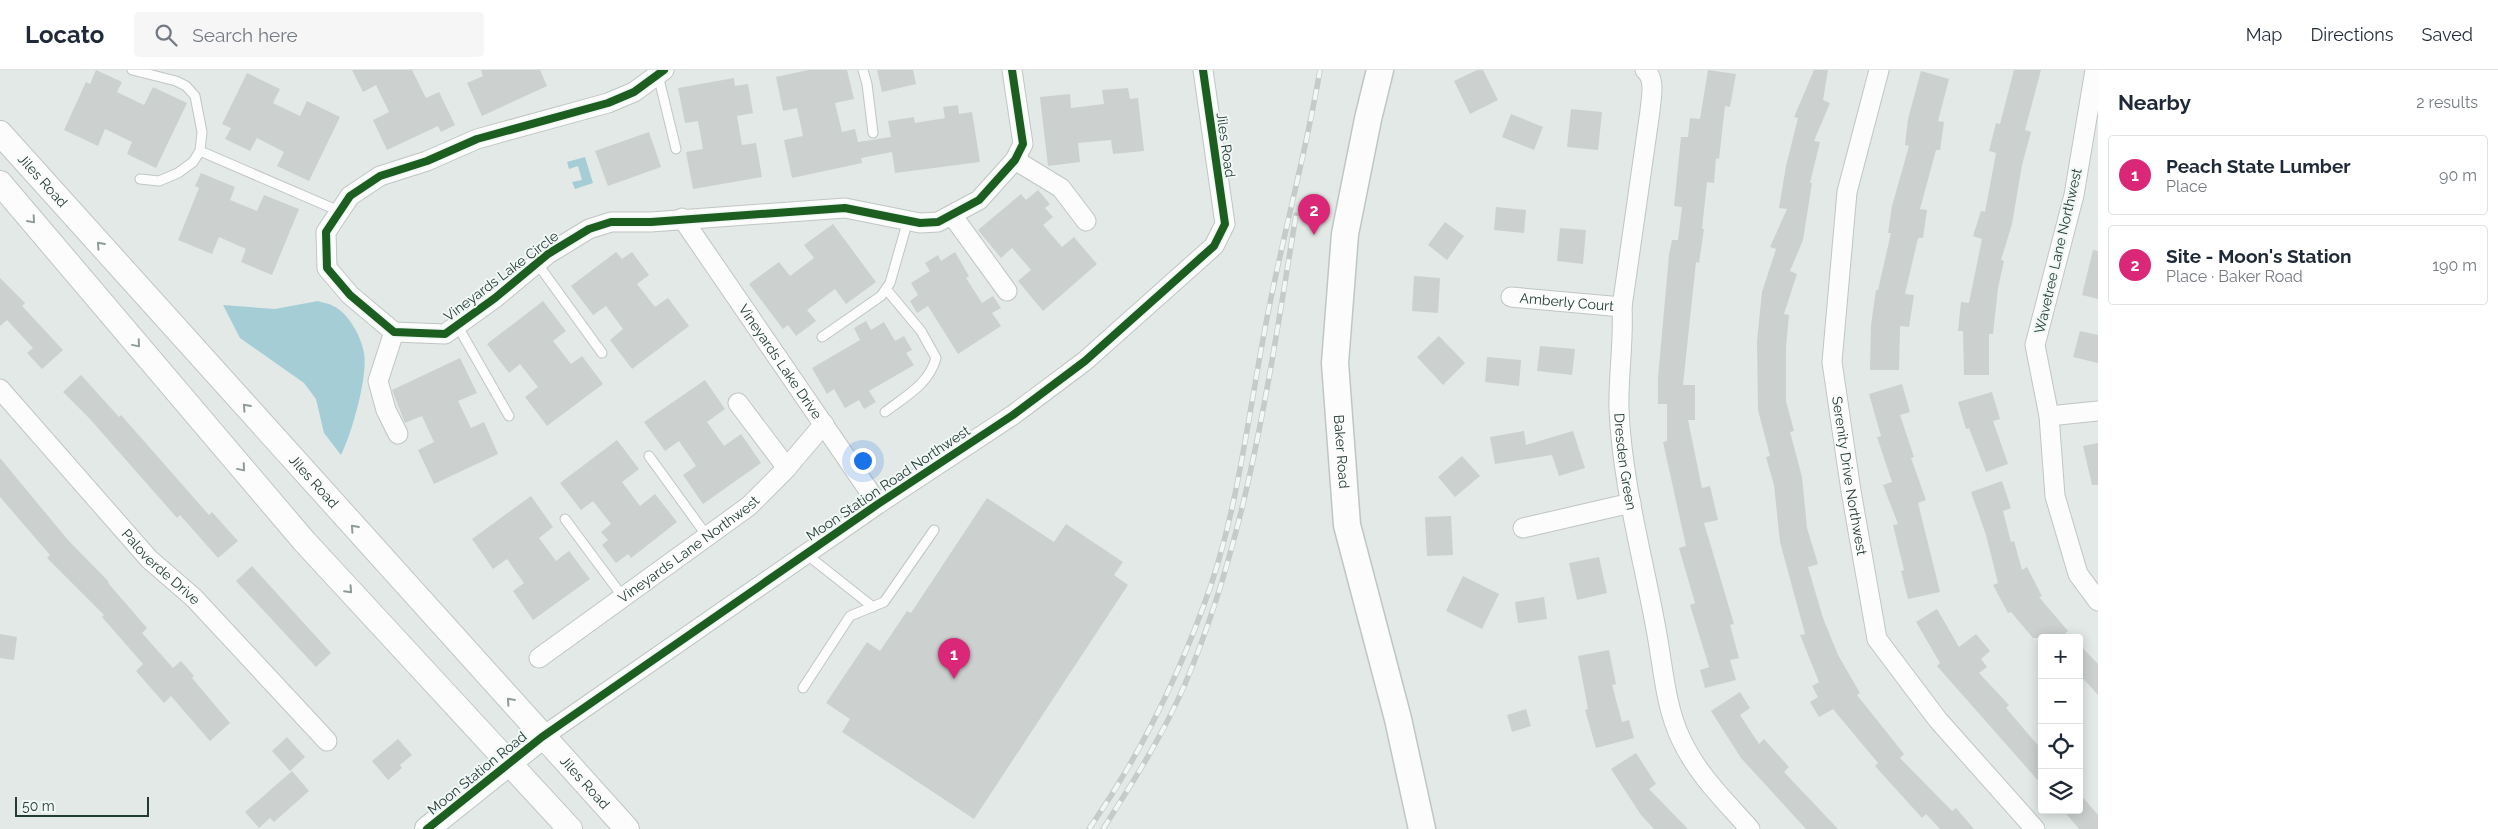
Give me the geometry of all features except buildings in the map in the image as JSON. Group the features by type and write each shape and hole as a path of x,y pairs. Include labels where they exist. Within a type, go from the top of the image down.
{"main road":[{"name":"Baker Road","path":"1380,70 1368,119 1345,234 1335,363 1347,525 1398,719 1422,829"}],"street":[{"name":"Vineyards Lake Circle","path":"394,332 445,334 537,263 589,229 611,222 651,222 682,218 845,208 908,220 938,222 979,200 1015,160 1023,144 1012,70"},
{"name":"Jiles Road","path":"1203,70 1225,224"},
{"name":"Dresden Green","path":"1645,70 1648,73 1652,86 1650,111 1622,308 1624,340 1619,408 1631,503 1674,724 1682,742 1707,780 1750,829"},
{"name":"Serenity Drive Northwest","path":"1878,70 1847,192 1832,362 1851,491 1878,639 1938,720 2035,829"},
{"name":"Wavetree Lane Northwest","path":"2095,70 2074,196 2035,345 2049,416 2055,496 2078,574 2098,601"},
{"path":"398,434 386,410 378,381 394,332 350,295 327,268 326,232 338,211 350,196 380,176 426,161 477,139 608,103 634,92 660,72"},
{"name":"Jiles Road","path":"0,133 542,737 627,829"},
{"path":"1015,160 1060,188 1086,221"},
{"path":"0,183 304,541 570,829"},
{"path":"952,215 1007,291"},
{"name":"Vineyards Lake Drive","path":"682,218 878,504"},
{"name":"Moon Station Road Northwest","path":"542,737 878,504 1013,415 1085,361 1214,246 1225,224"},
{"name":"Amberly Court","path":"1511,297 1622,308"},
{"name":"Paloverde Drive","path":"0,389 149,559 194,598 327,741"},
{"path":"738,403 787,468"},
{"path":"2049,416 2098,411"},
{"name":"Vineyards Lane Northwest","path":"539,658 749,506 787,468 824,424"},
{"path":"1523,528 1631,503"},
{"name":"Moon Station Road","path":"427,829 542,737"}],"lane":[{"path":"132,70 176,80 186,86 196,96 202,132 200,152 193,162 178,173 160,181 140,179"},
{"path":"863,70 867,84 873,133"},
{"path":"660,72 676,149"},
{"path":"200,152 338,211"},
{"path":"822,337 881,296 890,283 908,220"},
{"path":"537,263 602,353"},
{"path":"885,412 921,385 932,372 936,358 921,332 886,289"},
{"path":"457,325 509,416"},
{"path":"649,456 707,536"},
{"path":"565,519 623,598"},
{"path":"803,688 850,616 884,602 934,530"},
{"path":"806,554 873,607"}],"water":[{"path":"585,157 593,183 575,189 572,182 582,180 578,166 569,169 567,162"},
{"path":"318,301 339,309 344,314 357,333 364,353 364,376 358,405 341,455 324,433 316,399 304,383 240,338 223,305 275,309"}],"railway":[{"path":"1089,829 1143,742 1187,649 1211,585 1242,461 1270,301 1320,70"},
{"path":"1103,829 1167,722 1185,684 1207,628 1241,512 1254,453 1277,334 1296,215"}],"cycle path":[{"path":"664,70 634,92 608,103 477,139 427,161 380,176 350,196 326,232 327,268 350,295 394,332 445,334 495,298 548,254 589,229 611,222 651,222 845,208 920,223 938,222 979,200 1015,160 1023,144 1012,70"},
{"path":"427,829 542,737 878,504 1013,415 1085,361 1214,246 1225,224 1203,70"}],"place":[{"name":"Site - Moon's Station","path":"1314,235"},
{"name":"Peach State Lumber","path":"954,679"}]}
